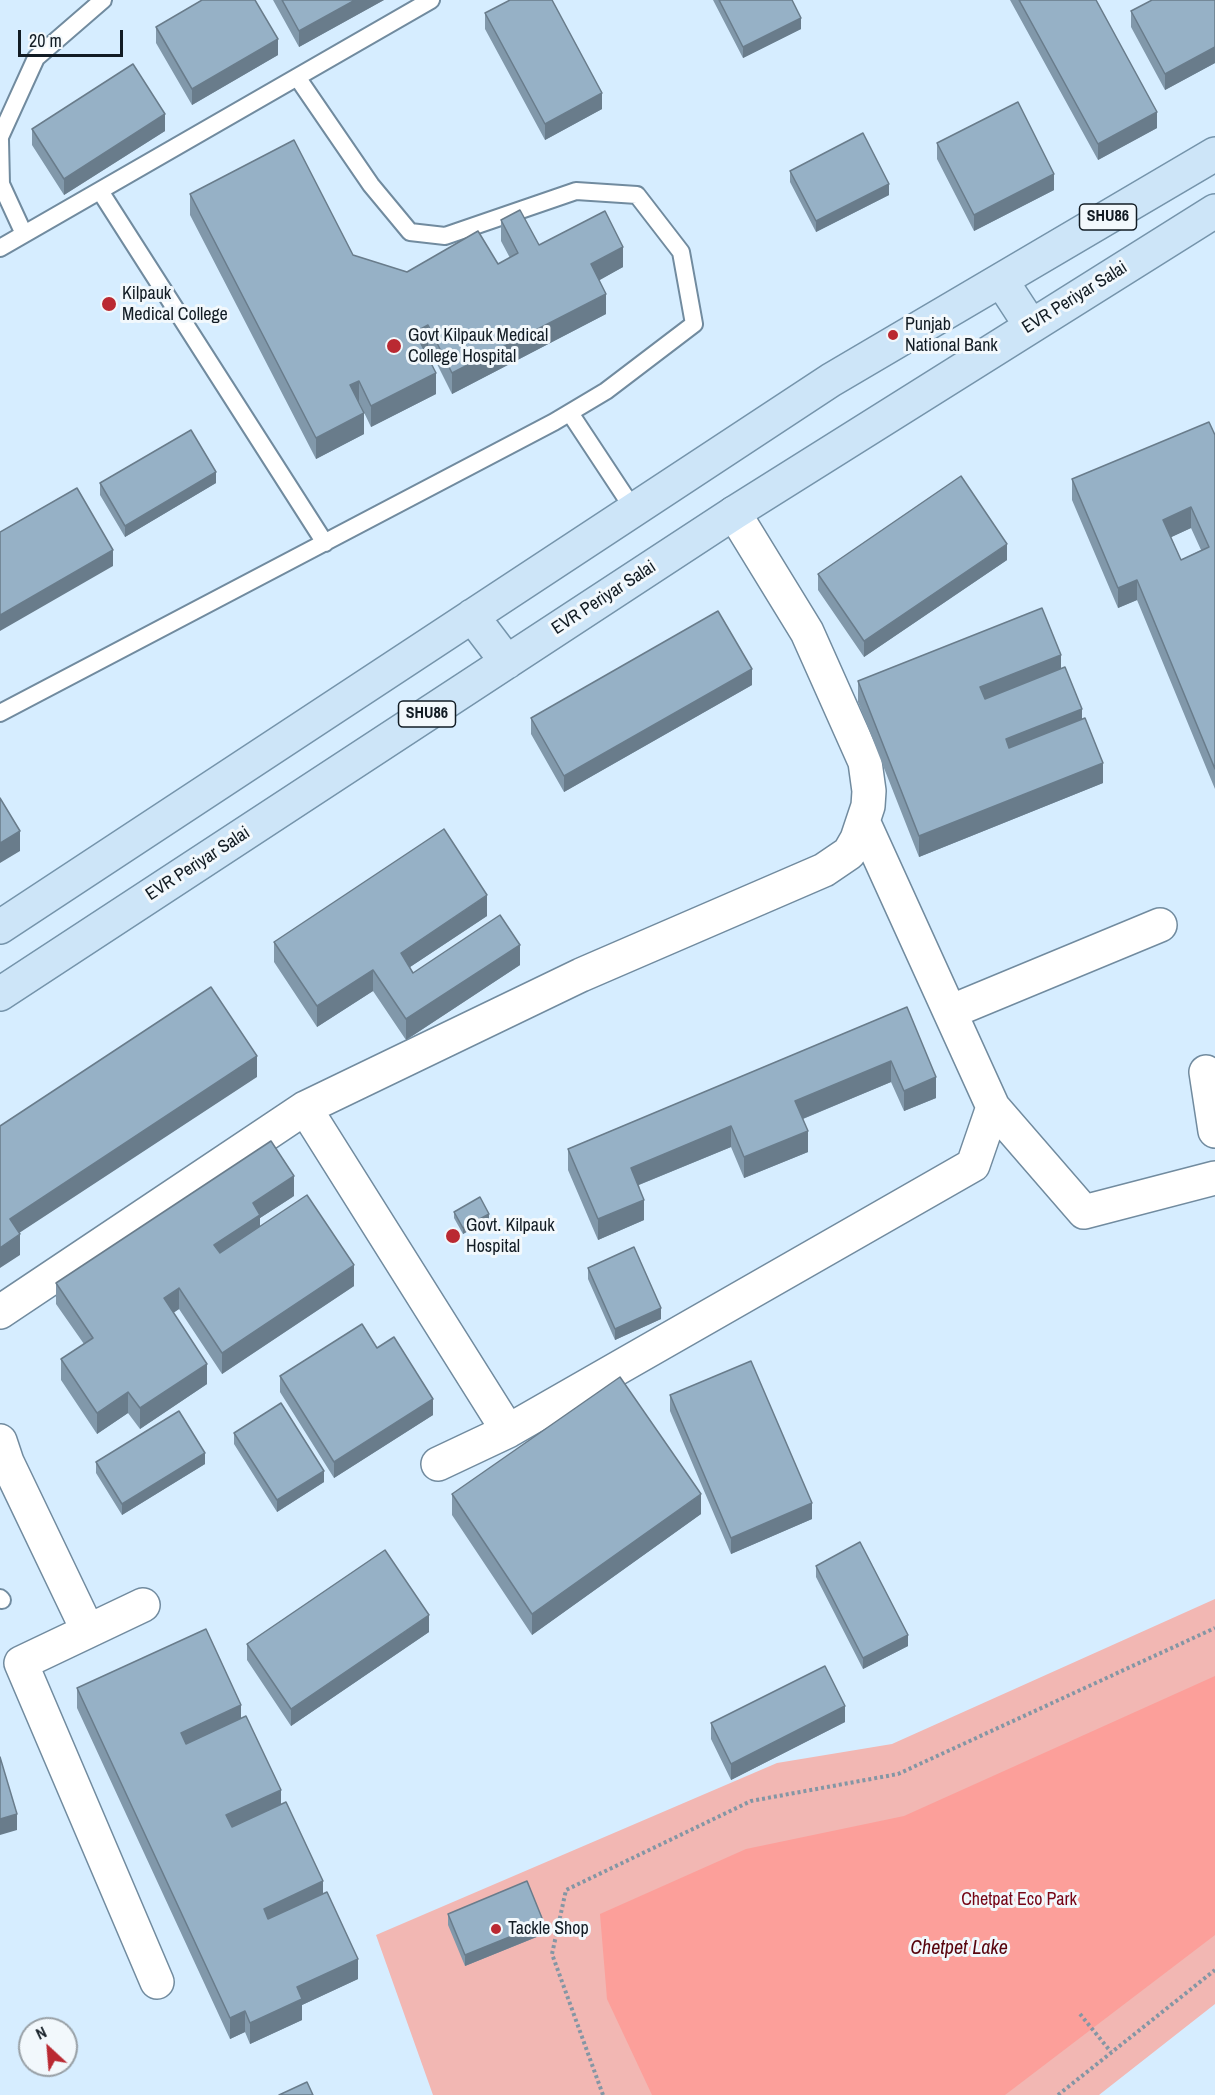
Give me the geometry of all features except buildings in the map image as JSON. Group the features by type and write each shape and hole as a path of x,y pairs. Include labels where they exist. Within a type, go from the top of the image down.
{"main road":[{"name":"SHU86","path":"0,927 831,380 1215,154"},
{"name":"EVR Periyar Salai","path":"0,994 734,513 1215,211"},
{"path":"1001,280 1031,326"},
{"path":"472,616 507,662"}],"street":[{"path":"0,1312 305,1108 581,975 824,870 849,853 857,839 868,806 869,791 865,762 807,632 734,513"},
{"path":"863,821 993,1107 1084,1212 1215,1178"},
{"path":"950,1012 1160,925"},
{"path":"1206,1072 1215,1131"},
{"path":"438,1464 508,1431 973,1165 993,1107"},
{"path":"305,1108 508,1431"},
{"path":"0,1441 7,1462 88,1631"},
{"path":"143,1605 21,1663 157,1982"}],"lane":[{"path":"24,234 1,184 0,139 36,58 103,0"},
{"path":"0,248 431,0"},
{"path":"0,713 570,413 606,392 694,324 681,252 638,195 576,192 445,236 410,232 371,185 297,77"},
{"path":"100,190 325,543"},
{"path":"570,413 633,510"}],"path":[{"path":"603,2095 552,1954 566,1890 751,1801 898,1774 1215,1628"},
{"path":"1058,2095 1215,1970"},
{"path":"1080,2014 1112,2052"}],"green space":[{"name":"Chetpet Lake","path":"1215,1599 1215,2004 1099,2095 433,2095 376,1935 777,1763 892,1744"}],"water":[{"name":"Chetpet Lake","path":"1215,1676 1215,1935 1005,2095 652,2095 607,1999 600,1914 746,1849 904,1816"}],"place":[{"name":"Kilpauk Medical College","path":"109,304"},
{"name":"Punjab National Bank","path":"893,335"},
{"name":"Govt Kilpauk Medical College Hospital","path":"394,346"},
{"name":"Govt. Kilpauk Hospital","path":"453,1236"},
{"name":"Tackle Shop","path":"496,1929"}],"park label":[{"name":"Chetpat Eco Park","path":"1019,1900"}]}
